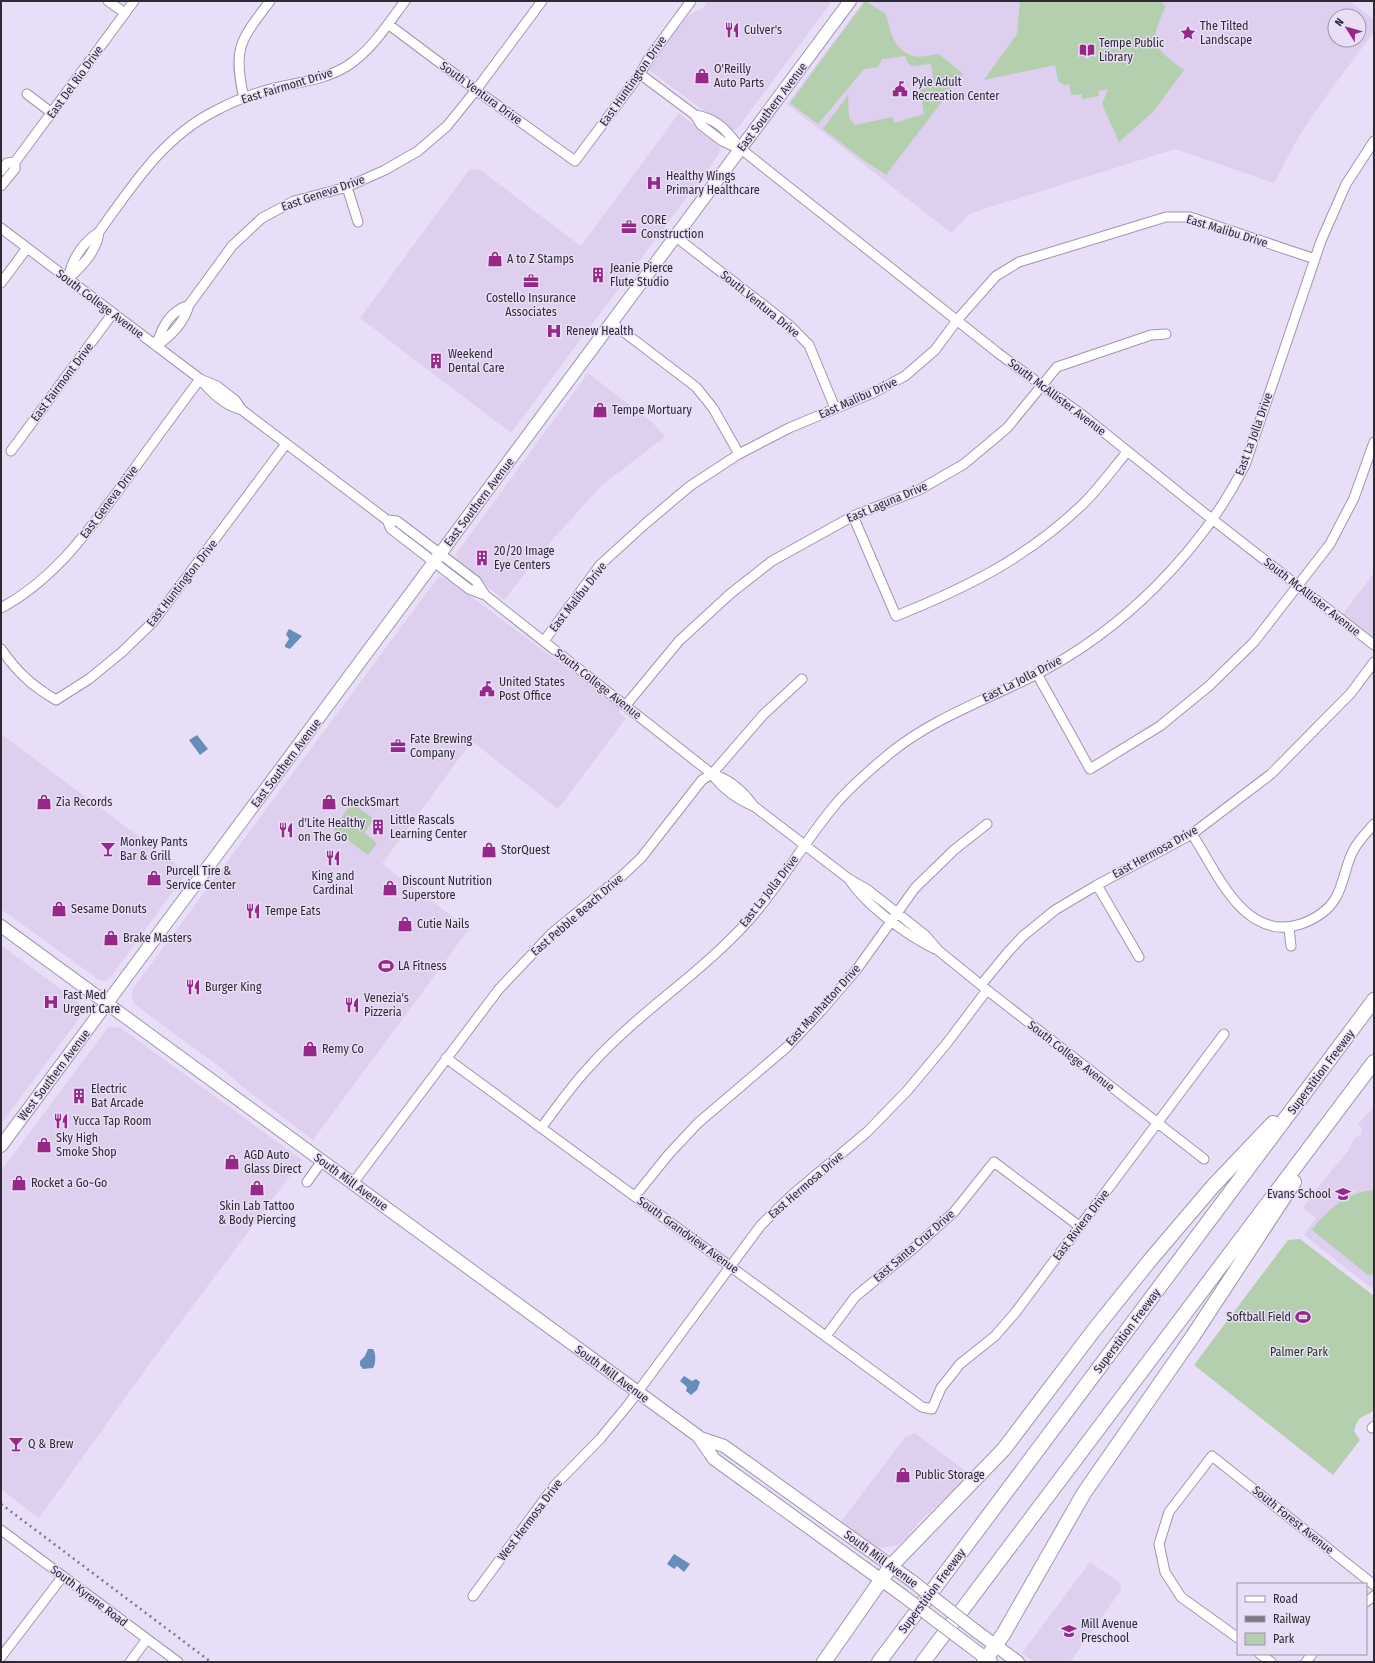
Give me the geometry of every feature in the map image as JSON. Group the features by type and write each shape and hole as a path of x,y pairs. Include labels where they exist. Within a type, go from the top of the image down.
{"highway":[{"name":"Superstition Freeway","path":"879,1662 1374,1000"},
{"path":"923,1662 1374,1062"},
{"path":"824,1662 880,1579 1004,1449 1094,1330 1214,1185 1321,1072"},
{"path":"987,1661 1084,1493 1193,1336 1364,1075"}],"main road":[{"name":"East Southern Avenue","path":"108,1004 850,1"},
{"name":"South Mill Avenue","path":"1,926 700,1438 724,1446 912,1581 1018,1662"},
{"name":"West Southern Avenue","path":"1,1146 108,1004"},
{"name":"South Mill Avenue","path":"700,1438 714,1459 902,1595 987,1661"}],"street":[{"path":"108,1 124,14"},
{"name":"East Del Rio Drive","path":"1,186 15,169 15,162 134,1"},
{"path":"244,98 238,74 238,53 248,32 270,1"},
{"name":"East Fairmont Drive","path":"68,279 80,268 98,244 99,232 137,180 161,151 195,123 214,111 244,98 274,88 323,77 347,66 368,49 405,1"},
{"name":"East Geneva Drive","path":"156,346 161,330 177,309 189,305 232,246 262,218 294,201 347,187 386,170 418,151 447,126 476,90 542,1"},
{"name":"East Huntington Drive","path":"575,161 640,74 648,58 691,1"},
{"name":"South Ventura Drive","path":"388,24 476,90 575,161"},
{"name":"South McAllister Avenue","path":"640,74 695,115 708,117 728,132 741,149 1042,386 1085,417 1212,520 1374,645"},
{"path":"27,94 52,113"},
{"name":"East La Jolla Drive","path":"541,1128 590,1065 642,1016 691,977 750,919 836,803 890,753 940,720 1037,674 1084,645 1130,609 1177,566 1229,496 1244,466 1315,259 1346,184 1374,141"},
{"name":"East Del Rio Drive","path":"1,171 7,162 15,162"},
{"path":"347,187 358,222"},
{"name":"East Malibu Drive","path":"544,641 606,560 645,524 690,486 739,454 789,428 875,392 905,376 935,350 958,319 996,276 1019,262 1166,217 1190,217 1315,259"},
{"name":"South College Avenue","path":"1,228 200,379 217,386 229,395 235,400 242,410 387,520 391,530 438,558 469,589 484,595 712,774 724,777 743,792 755,807 849,879 861,896 895,917 919,941 939,951 1157,1124 1204,1159"},
{"name":"South Ventura Drive","path":"676,237 788,324 809,345 835,408"},
{"path":"1,283 27,248"},
{"name":"East Fairmont Drive","path":"11,451 113,314"},
{"path":"612,323 696,387 713,408 739,454"},
{"name":"East Laguna Drive","path":"626,705 679,641 730,594 772,562 853,516 919,490 964,464 1007,428 1057,367 1151,336 1166,334"},
{"name":"East Geneva Drive","path":"1,608 21,597 58,566 85,536 200,379"},
{"path":"1037,674 1090,769 1160,726 1209,686 1254,642 1330,544 1354,498 1374,442"},
{"name":"East Huntington Drive","path":"1,649 9,661 32,686 56,700 89,679 122,652 153,622 286,444"},
{"path":"853,516 896,616 937,599 991,573 1038,543 1084,503 1127,452"},
{"name":"East Hermosa Drive","path":"637,1392 754,1234 771,1215 867,1132 907,1091 942,1049 1008,952 1028,931 1055,910 1096,885 1192,834 1271,774 1350,693 1374,662"},
{"name":"East Pebble Beach Drive","path":"352,1183 485,1004 552,933 623,875 656,840 702,780 712,774 763,715 802,679"},
{"name":"East Manhatton Drive","path":"636,1196 669,1154 698,1123 787,1047 805,1028 857,969 915,888 954,850 987,824"},
{"path":"1192,834 1233,899 1250,917 1271,926 1289,928 1317,919 1335,899 1353,850 1374,824"},
{"path":"1096,885 1139,957"},
{"path":"1289,928 1291,946"},
{"name":"East Riviera Drive","path":"932,1409 941,1388 960,1364 994,1336 1015,1313 1224,1034"},
{"name":"South Grandview Avenue","path":"446,1058 922,1407 932,1409"},
{"path":"307,1182 322,1161"},
{"name":"East Santa Cruz Drive","path":"826,1336 855,1297 914,1248 954,1212 994,1162 1079,1226"},
{"name":"West Hermosa Drive","path":"473,1596 555,1485 600,1439 637,1392"},
{"name":"South Forest Avenue","path":"1237,1637 1182,1597 1165,1572 1159,1544 1169,1512 1212,1456 1374,1585"},
{"name":"South Kyrene Road","path":"1,1530 178,1662"},
{"path":"1,1657 63,1576"},
{"path":"130,1662 147,1639"},
{"path":"1261,1655 1270,1662"}],"shaded area":[{"path":"708,1 832,1 738,128 734,130 730,130 649,70 651,64 685,19 690,14 703,8"},
{"path":"864,1 1350,1 1359,8 1327,8 1327,48 1362,48 1329,92 1299,136 1274,183 1175,149 971,213 951,233 787,104"},
{"path":"1367,14 1374,20 1374,32 1367,41"},
{"path":"679,113 718,145 720,149 719,154 511,433 360,318 469,170 479,169 581,246"},
{"path":"588,373 653,423 665,437 602,485 546,547 504,600 459,564 456,554"},
{"path":"1374,573 1374,645 1339,619"},
{"path":"441,577 446,578 619,707 620,713 626,718 558,809 473,742 460,757 382,864 469,929 313,1140 238,1083 224,1070 134,1004 131,995 134,987 437,579"},
{"path":"1,734 187,872 111,977 105,981 99,980 1,909"},
{"path":"1,945 78,1002 83,1010 81,1016 1,1124"},
{"path":"109,1026 121,1028 302,1160 153,1359 39,1518 1,1489 1,1171"},
{"name":"Evans School","path":"1374,1107 1374,1290 1304,1235 1316,1218 1303,1208 1317,1188 1348,1151 1355,1138 1361,1135 1362,1129 1358,1124"},
{"path":"915,1433 967,1472 969,1476 919,1522 908,1536 897,1545 880,1548 871,1545 840,1523 905,1437"},
{"path":"1090,1562 1120,1583 1121,1590 1070,1662 1034,1662 1022,1653"}],"green space":[{"path":"865,1 886,14 894,40 902,50 917,57 939,54 963,74 886,175 862,159 823,129 848,95 849,118 855,125 893,117 894,123 924,114 920,90 934,84 931,64 912,66 907,62 906,56 882,59 878,67 864,69 818,124 790,103"},
{"path":"1020,1 1159,1 1166,6 1157,28 1155,36 1156,43 1165,55 1184,70 1153,112 1119,142 1102,104 1108,89 1098,91 1099,96 1082,99 1082,94 1071,95 1069,84 1064,85 1058,81 1055,65 984,80 1017,34"},
{"path":"352,803 374,819 364,833 377,843 368,855 333,829"},
{"path":"1374,1190 1374,1274 1368,1275 1312,1230 1325,1215 1339,1203 1355,1194"},
{"name":"Palmer Park","path":"1300,1239 1374,1296 1374,1410 1358,1421 1354,1431 1360,1440 1333,1475 1194,1365 1288,1240"}],"water":[{"path":"289,629 302,636 290,649 285,647 289,639 286,634"},
{"path":"197,735 208,749 200,755 189,740"},
{"path":"368,1349 373,1349 374,1351 375,1364 373,1368 363,1369 360,1365 360,1361 365,1356"},
{"path":"684,1376 692,1381 696,1379 700,1382 697,1390 691,1395 686,1391 687,1387 680,1381"},
{"path":"674,1554 690,1564 684,1572 677,1566 674,1569 667,1564"}],"railway":[{"path":"1,1504 211,1662"}],"place":[{"name":"Culver's","path":"732,30"},
{"name":"The Tilted Landscape","path":"1188,33"},
{"name":"Tempe Public Library","path":"1087,50"},
{"name":"O'Reilly Auto Parts","path":"702,76"},
{"name":"Pyle Adult Recreation Center","path":"900,89"},
{"name":"Healthy Wings Primary Healthcare","path":"654,183"},
{"name":"CORE Construction","path":"629,227"},
{"name":"A to Z Stamps","path":"495,259"},
{"name":"Jeanie Pierce Flute Studio","path":"598,275"},
{"name":"Costello Insurance Associates","path":"531,281"},
{"name":"Renew Health","path":"554,331"},
{"name":"Weekend Dental Care","path":"436,361"},
{"name":"Tempe Mortuary","path":"600,410"},
{"name":"20/20 Image Eye Centers","path":"482,558"},
{"name":"United States Post Office","path":"487,689"},
{"name":"Fate Brewing Company","path":"398,746"},
{"name":"Zia Records","path":"44,802"},
{"name":"CheckSmart","path":"329,802"},
{"name":"Little Rascals Learning Center","path":"378,827"},
{"name":"d'Lite Healthy on The Go","path":"286,830"},
{"name":"Monkey Pants Bar & Grill","path":"108,849"},
{"name":"StorQuest","path":"489,850"},
{"name":"King and Cardinal","path":"333,858"},
{"name":"Purcell Tire & Service Center","path":"154,878"},
{"name":"Discount Nutrition Superstore","path":"390,888"},
{"name":"Sesame Donuts","path":"59,909"},
{"name":"Tempe Eats","path":"253,911"},
{"name":"Cutie Nails","path":"405,924"},
{"name":"Brake Masters","path":"111,938"},
{"name":"LA Fitness","path":"386,966"},
{"name":"Burger King","path":"193,987"},
{"name":"Fast Med Urgent Care","path":"51,1002"},
{"name":"Venezia's Pizzeria","path":"352,1005"},
{"name":"Remy Co","path":"310,1049"},
{"name":"Electric Bat Arcade","path":"79,1096"},
{"name":"Yucca Tap Room","path":"61,1121"},
{"name":"Sky High Smoke Shop","path":"44,1145"},
{"name":"AGD Auto Glass Direct","path":"232,1162"},
{"name":"Rocket a Go~Go","path":"19,1183"},
{"name":"Skin Lab Tattoo & Body Piercing","path":"257,1188"},
{"name":"Evans School","path":"1343,1194"},
{"name":"Softball Field","path":"1303,1317"},
{"name":"Q & Brew","path":"16,1444"},
{"name":"Public Storage","path":"903,1475"},
{"name":"Mill Avenue Preschool","path":"1069,1631"}]}
